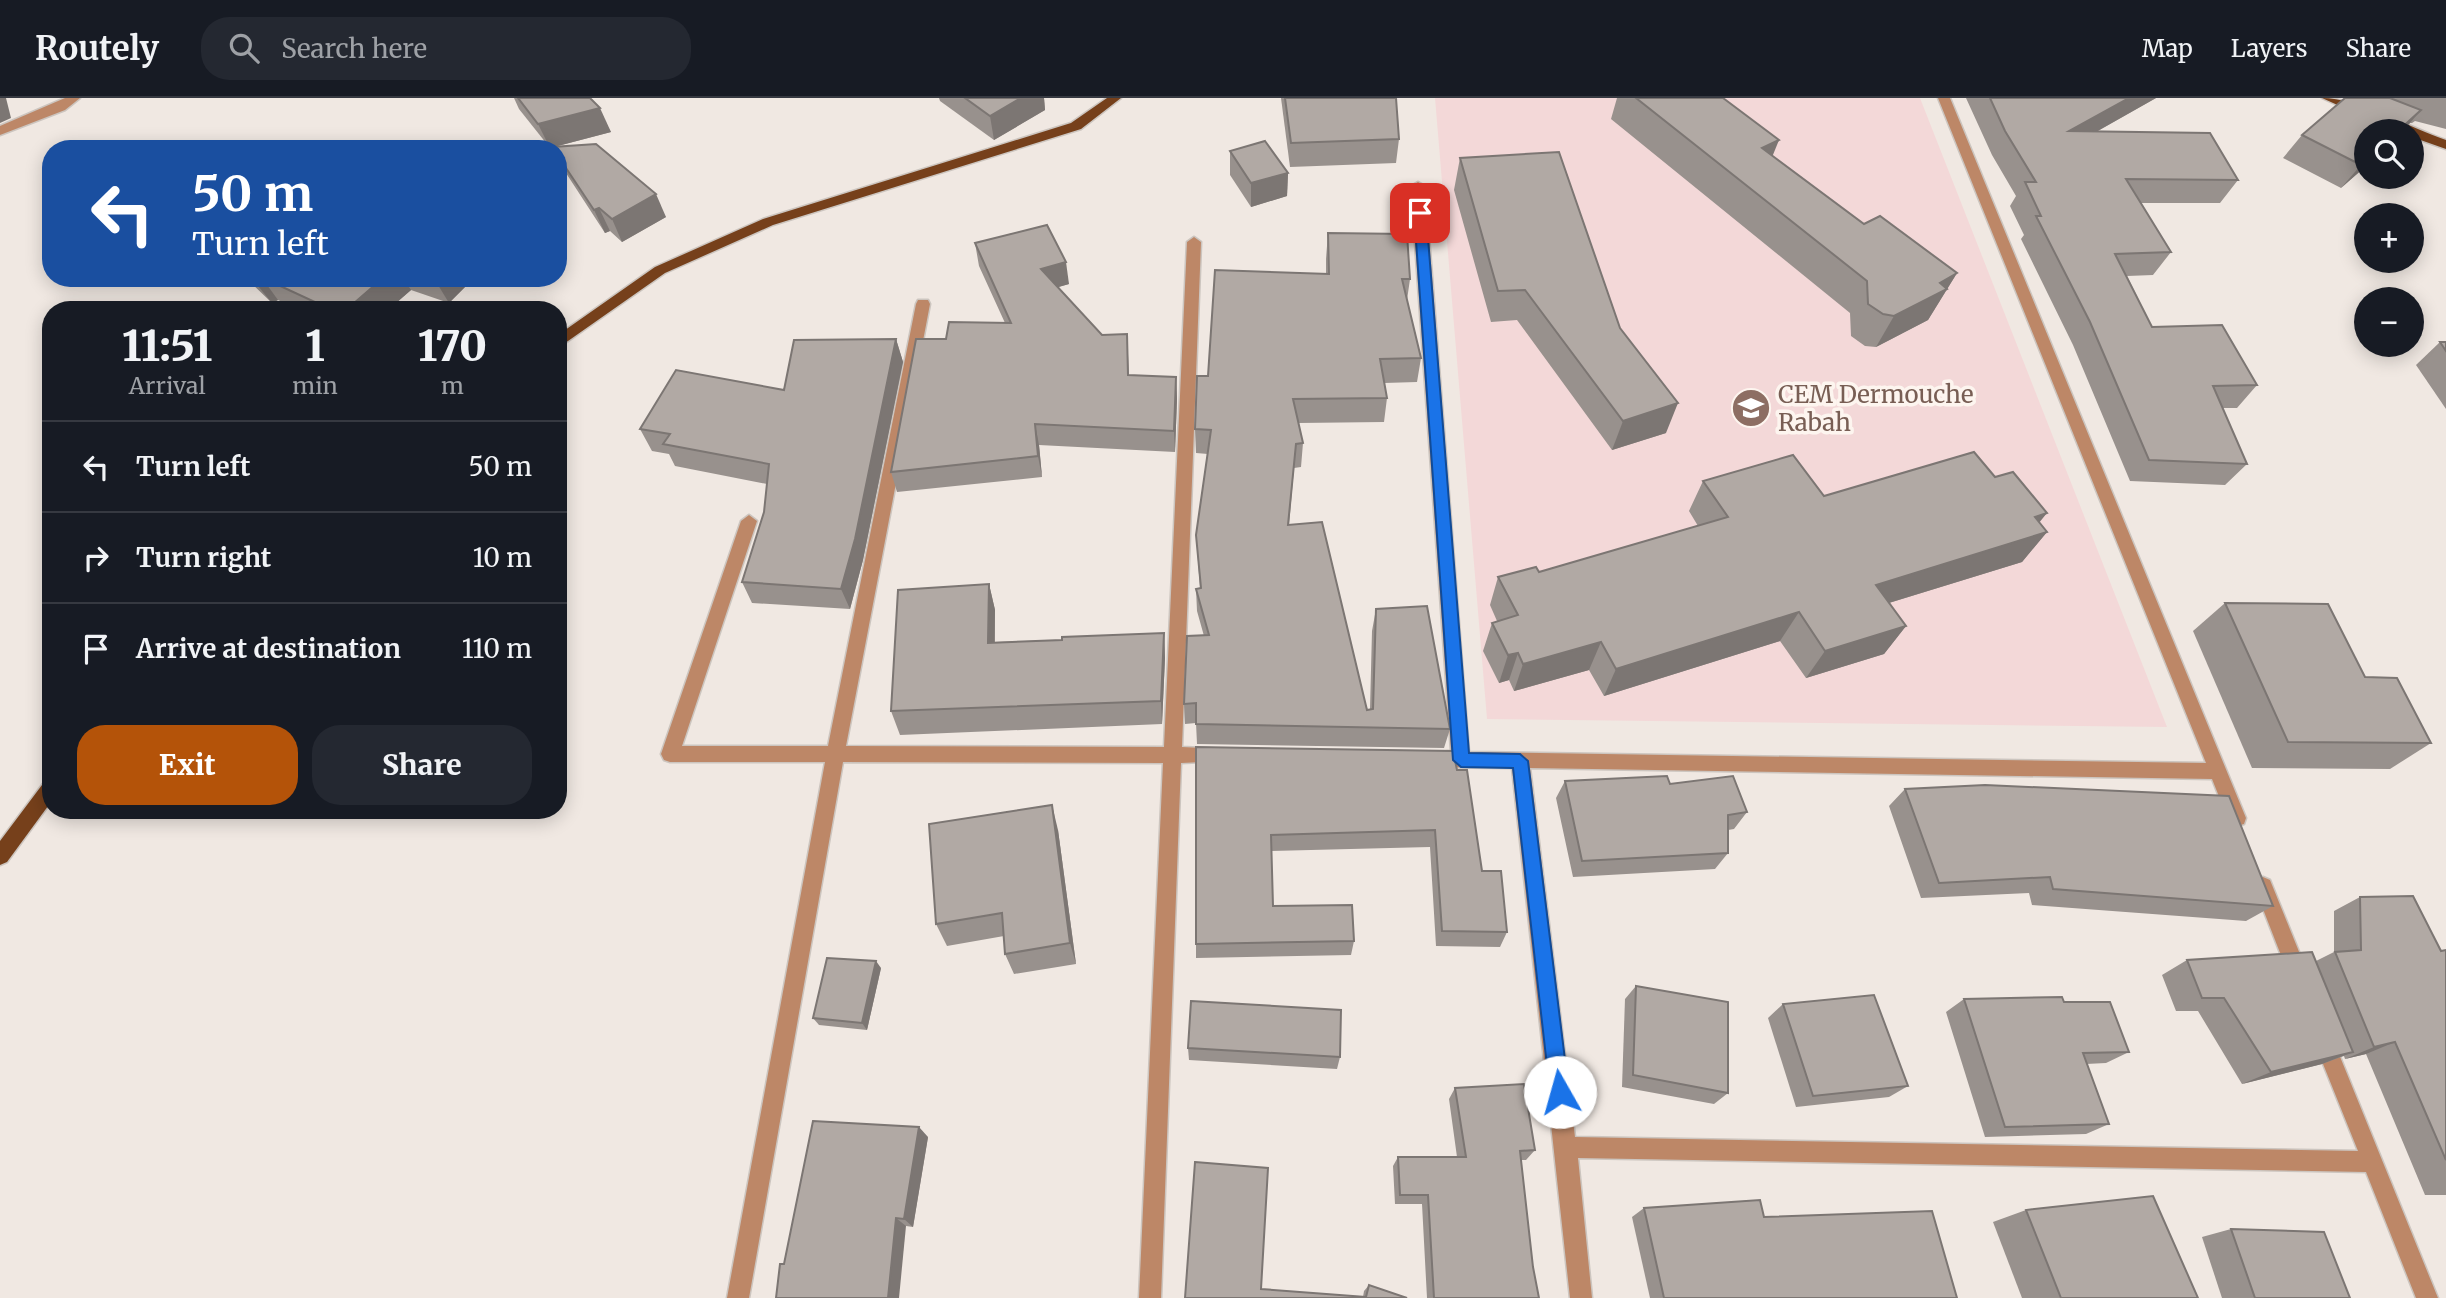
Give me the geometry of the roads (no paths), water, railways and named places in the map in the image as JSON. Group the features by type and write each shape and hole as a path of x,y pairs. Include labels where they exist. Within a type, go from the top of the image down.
{"main road":[{"path":"567,337 660,270 768,222 1076,126 1115,98"},
{"path":"2328,98 2378,119"},
{"path":"2424,137 2446,145"},
{"path":"0,856 42,799"}],"street":[{"path":"46,98 60,107"},
{"path":"0,131 60,107 74,98"},
{"path":"1944,98 2244,836"},
{"path":"1418,186 1461,760"},
{"path":"1150,1298 1170,754 1194,242"},
{"path":"738,1298 835,755 923,304"},
{"path":"749,521 670,754 1239,755"},
{"path":"1420,759 2218,772"},
{"path":"1520,761 1566,1147 1581,1298"},
{"path":"2254,863 2305,993"},
{"path":"2315,1018 2427,1298"},
{"path":"1566,1147 2371,1162"}],"place":[{"name":"CEM Dermouche Rabah","path":"1751,408"}]}
